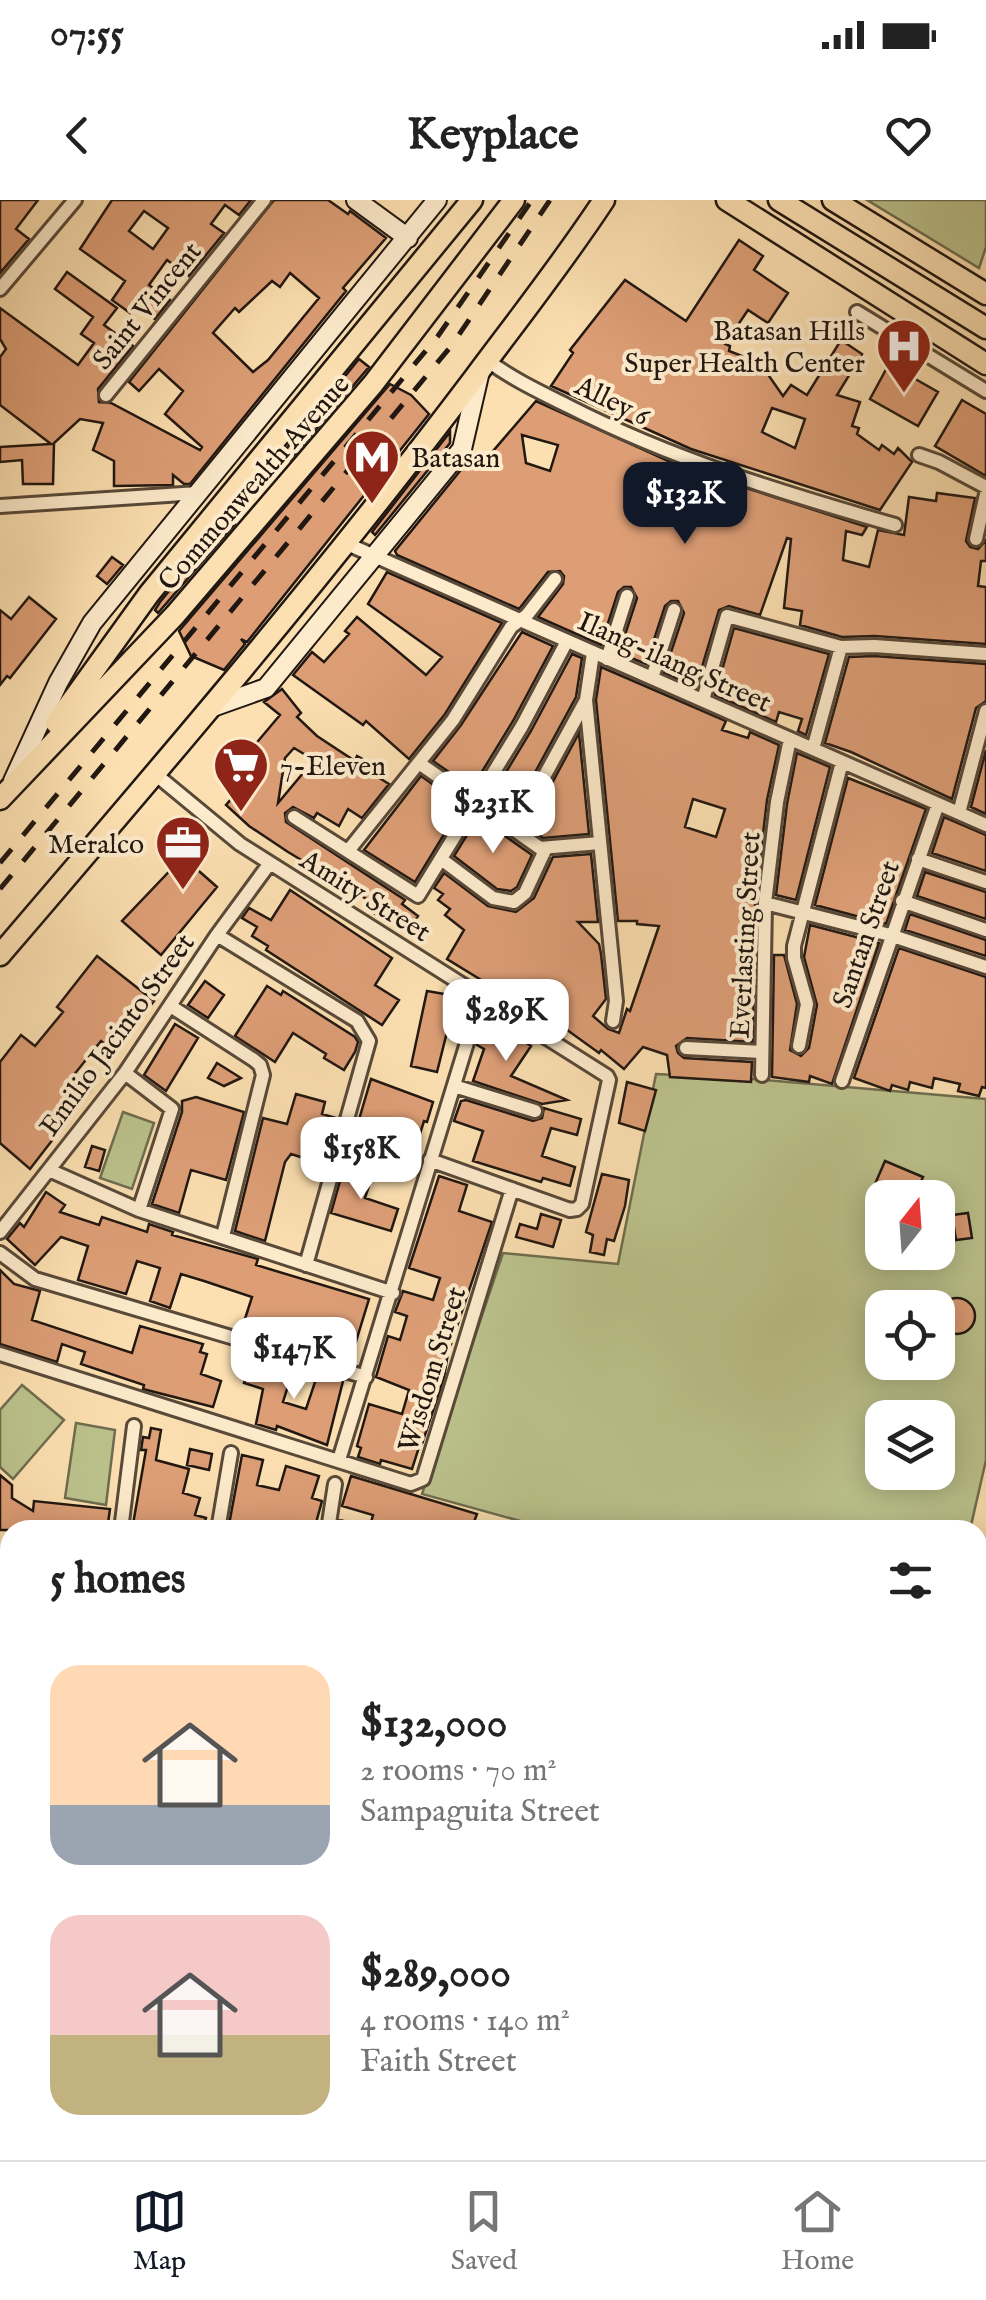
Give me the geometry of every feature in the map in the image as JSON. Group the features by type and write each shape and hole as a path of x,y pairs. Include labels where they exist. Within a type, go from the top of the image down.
{"main road":[{"path":"7,790 149,594 472,200"},
{"name":"Commonwealth Avenue","path":"7,790 200,586 373,384 514,200"},
{"path":"0,955 345,543 566,258 604,200"},
{"path":"726,200 986,364"},
{"path":"779,200 986,328"},
{"path":"833,200 986,294"},
{"path":"0,932 24,926"}],"street":[{"path":"0,289 75,200"},
{"name":"Saint Vincent","path":"106,395 264,200"},
{"path":"356,200 408,238"},
{"name":"Commonwealth Avenue","path":"7,790 92,623 438,200"},
{"path":"857,312 986,392"},
{"path":"946,366 956,344"},
{"path":"210,708 266,688 462,449 484,364"},
{"name":"Alley 6","path":"484,364 632,439 774,490 895,525"},
{"path":"919,455 986,490 976,539"},
{"path":"0,506 198,493"},
{"name":"Ilang-ilang Street","path":"345,543 986,825"},
{"path":"348,851 453,720 512,627 556,579"},
{"path":"607,659 626,596"},
{"path":"652,678 674,610"},
{"path":"702,700 726,616 841,648 874,646 986,654"},
{"path":"294,817 418,896 522,726 566,640"},
{"path":"813,749 841,648"},
{"path":"592,652 586,700 615,994 613,1021"},
{"path":"509,826 528,806 586,700"},
{"path":"959,813 986,711"},
{"name":"Everlasting Street","path":"762,1074 764,903 790,739"},
{"path":"798,1046 807,1004 794,958 802,911 842,762"},
{"path":"419,763 540,848 600,843"},
{"name":"Amity Street","path":"154,774 270,864 604,1072 609,1080 582,1204 570,1210 512,1189"},
{"name":"Santan Street","path":"842,1081 938,804"},
{"path":"441,859 492,898 514,902 525,892 546,848"},
{"path":"918,860 986,882"},
{"name":"Emilio Jacinto Street","path":"0,1232 124,1074 270,864"},
{"path":"902,902 986,930"},
{"path":"764,903 890,935 986,967"},
{"path":"217,935 357,1021 369,1041 306,1265"},
{"path":"0,1354 339,1460 481,997"},
{"path":"172,1006 254,1060 263,1075 223,1236"},
{"path":"686,1048 762,1052"},
{"path":"124,1074 172,1109 138,1210"},
{"path":"454,1086 536,1112"},
{"path":"430,1160 512,1189"},
{"path":"49,1170 138,1210 392,1293"},
{"name":"Wisdom Street","path":"339,1460 411,1484 423,1479 512,1189"},
{"path":"0,1253 35,1279 366,1377"},
{"path":"122,1520 134,1426"},
{"path":"220,1520 231,1453"},
{"path":"329,1520 335,1484"}],"green space":[{"path":"867,200 986,200 986,247 979,268"},
{"path":"656,1074 986,1099 986,1460 972,1520 517,1520 422,1494 503,1253 618,1264"},
{"path":"123,1112 154,1123 132,1189 100,1178"},
{"path":"22,1385 64,1420 13,1479 0,1467 0,1410"},
{"path":"76,1423 115,1430 106,1505 65,1498"}],"building":[{"path":"0,200 38,200 16,229 29,239 0,273"},
{"path":"112,200 251,200 239,215 225,205 211,224 224,233 189,276 167,260 149,285 170,300 155,319 135,305 130,313 112,300 125,281 80,249","holes":["144,211 168,228 153,249 129,231"]},
{"path":"274,200 328,200 386,238 190,484 173,475 173,485 114,486 114,461 93,450 103,423 80,419 54,443 53,484 23,484 22,460 0,462 0,447 51,444 0,405 0,357 6,349 0,339 0,308 78,365 94,343 81,334 93,317 55,289 67,272 117,308 104,325 133,346 98,389 99,402 111,403 200,450 202,447 165,414 183,391 159,369 139,391 129,382","holes":["290,273 319,298 268,360 253,372 213,333 235,308 239,312 272,281 280,287"]},
{"path":"739,240 763,256 754,270 788,293 768,323 748,310 725,344 730,346 729,351 760,363 783,396 791,385 807,395 841,340 862,354 837,395 860,402 852,426 859,428 857,434 879,450 882,445 894,454 898,448 912,462 880,510 691,449 551,386 573,353 570,350 625,280 686,321","holes":["772,408 805,419 795,448 762,432"]},
{"path":"359,359 369,367 290,460 282,454"},
{"name":"Batasan Hills Super Health Center","path":"889,364 938,392 918,426 870,399"},
{"path":"390,384 411,395 429,414 247,642 241,639 245,644 224,670 191,656 179,631"},
{"path":"962,400 986,414 986,476 935,446"},
{"path":"536,401 684,468 867,527 862,535 846,531 843,560 869,567 878,530 904,535 909,497 936,501 937,493 975,498 966,541 978,549 986,540 986,561 981,561 978,586 986,587 986,644 842,637 800,625 802,611 784,608 791,539 787,538 760,615 729,606 719,610 696,687 664,673 684,613 678,601 665,606 646,664 619,653 637,598 631,587 618,592 601,645 538,617 563,584 560,571 548,572 519,609 397,555 395,551 473,455 487,458","holes":["522,435 558,445 550,471 526,463"]},
{"path":"450,432 450,443 375,535 372,532"},
{"path":"229,518 235,524 158,613 155,610 160,602"},
{"path":"112,557 123,565 107,584 97,576"},
{"path":"387,572 502,623 445,714 409,759 366,721 363,725 293,675 312,652 324,662 349,634 345,631 357,617 426,675 442,657 368,604"},
{"path":"29,597 56,619 10,678 7,676 0,685 0,610 11,619"},
{"path":"734,628 829,654 806,735 798,731 802,719 779,712 776,722 715,695"},
{"path":"522,632 553,646 472,788 433,761"},
{"path":"572,654 582,658 576,697 520,800 508,813 489,800"},
{"path":"849,657 986,664 986,701 976,708 952,799 825,743"},
{"path":"601,667 726,721 722,730 748,738 750,732 779,745 767,800 755,902 753,1042 687,1038 676,1046 684,1058 752,1062 751,1082 670,1077 667,1055 643,1047 624,1069 552,1019 447,959 464,930 445,915 450,909 438,900 443,894 434,888 444,873 488,906 516,912 534,898 553,857 591,854 598,922 578,922 599,944 601,954 606,999 593,1016 619,1033 659,926 618,921 596,700","holes":["693,799 725,809 716,837 685,827"]},
{"path":"282,689 301,713 297,717 317,736 355,761 357,756 374,765 370,772 389,784 362,818 348,809 339,826 317,813 314,818 293,807 285,813 286,822 405,900 402,904 418,916 409,929 386,913 382,919 370,910 373,903 249,826 226,805 247,781 229,765 243,749 248,753 280,715 264,702","holes":["294,748 314,760 278,803 285,758"]},
{"path":"579,733 589,834 543,838 524,825 537,811"},
{"path":"986,750 986,814 971,807"},
{"path":"797,753 830,767 796,900 776,895"},
{"path":"421,776 462,805 415,882 364,850"},
{"path":"848,778 926,809 886,924 815,905"},
{"path":"478,817 532,855 517,887 511,891 497,889 454,856"},
{"path":"944,817 986,835 986,871 932,853"},
{"path":"183,857 217,887 161,955 122,921"},
{"path":"925,872 986,892 986,919 917,896"},
{"path":"290,890 392,958 375,985 399,1000 382,1025 266,950 268,946 252,936 257,927 242,918 249,908 271,920"},
{"path":"910,914 986,940 986,956 905,930"},
{"path":"810,925 879,943 832,1084 810,1076 809,1082 772,1077 774,955 784,955 797,1004 790,1050 801,1056 809,1048 817,1005 804,957"},
{"path":"899,948 986,977 986,1088 982,1087 979,1096 958,1091 960,1084 934,1078 932,1088 910,1082 908,1090 892,1085 890,1091 854,1078"},
{"path":"97,956 154,1001 115,1052 101,1041 73,1076 91,1090 30,1169 0,1143 0,1062 21,1035 35,1046 63,1012 57,1007"},
{"path":"205,981 224,995 208,1018 188,1005"},
{"path":"267,986 281,995 283,991 355,1037 355,1052 344,1070 293,1033 275,1062 235,1036"},
{"path":"427,991 456,996 437,1072 411,1066"},
{"path":"487,1017 531,1046 511,1076 567,1100 542,1104 473,1081 484,1049 477,1045"},
{"path":"175,1024 198,1038 166,1091 144,1075"},
{"path":"217,1063 241,1078 224,1086 208,1078"},
{"path":"371,1079 433,1102 410,1165 382,1156 389,1134 358,1123"},
{"path":"627,1082 656,1090 645,1131 619,1123"},
{"path":"296,1094 325,1102 322,1114 336,1118 323,1164 291,1154 285,1162 265,1241 235,1231 263,1118 287,1124"},
{"path":"196,1097 244,1112 226,1180 191,1170 179,1213 152,1204 182,1112 182,1101"},
{"path":"461,1101 533,1121 542,1118 544,1108 581,1119 577,1135 551,1128 542,1156 575,1167 570,1186 543,1178 541,1182 473,1161 483,1131 454,1121"},
{"path":"92,1146 105,1150 99,1171 85,1167"},
{"path":"885,1161 923,1177 922,1180 877,1180"},
{"path":"344,1167 372,1176 365,1198 398,1209 391,1231 331,1213"},
{"path":"602,1174 629,1180 614,1241 607,1239 604,1255 590,1252 593,1235 586,1232"},
{"path":"439,1176 467,1185 459,1211 492,1222 412,1469 358,1457 361,1448 357,1446 369,1404 402,1414 409,1390 376,1377 388,1336 400,1340 407,1316 395,1312 403,1291 433,1300 440,1278 409,1268"},
{"path":"46,1192 65,1205 60,1212 99,1225 102,1217 147,1232 149,1224 173,1232 172,1235 258,1259 256,1265 369,1299 350,1361 302,1348 305,1338 244,1322 252,1297 181,1274 170,1308 150,1301 160,1268 137,1261 126,1294 78,1280 88,1246 61,1237 35,1265 7,1239 20,1223 24,1227"},
{"path":"968,1213 972,1238 956,1240 955,1215"},
{"path":"541,1214 561,1220 553,1247 516,1237 520,1224 537,1229"},
{"path":"0,1270 14,1284 40,1291 32,1320 132,1353 140,1326 203,1344 200,1352 207,1354 201,1374 221,1381 213,1407 143,1389 144,1385 81,1364 85,1352 62,1344 57,1362 0,1344"},
{"path":"955,1298 964,1299 974,1309 970,1329 955,1334"},
{"path":"252,1359 294,1367 283,1402 306,1409 318,1373 343,1381 327,1445 277,1426 276,1430 256,1424 263,1389 244,1383"},
{"path":"151,1428 161,1430 156,1460 189,1469 183,1493 200,1498 195,1515 206,1520 134,1520 146,1450 141,1450 143,1437 149,1438"},
{"path":"190,1449 212,1454 209,1470 187,1465"},
{"path":"242,1455 263,1460 257,1485 279,1490 286,1466 319,1476 312,1498 322,1501 317,1520 230,1520"},
{"path":"0,1475 12,1485 12,1498 33,1511 34,1501 110,1509 108,1520 0,1520"},
{"path":"351,1476 477,1514 475,1520 372,1520 373,1515 342,1506"}],"railway":[{"path":"0,863 438,336 532,200"},
{"path":"0,889 452,345 550,200"}],"place":[{"name":"Batasan Hills Super Health Center","path":"904,395"},
{"name":"Batasan","path":"372,506"},
{"name":"7-Eleven","path":"241,814"},
{"name":"Meralco","path":"183,892"}]}
